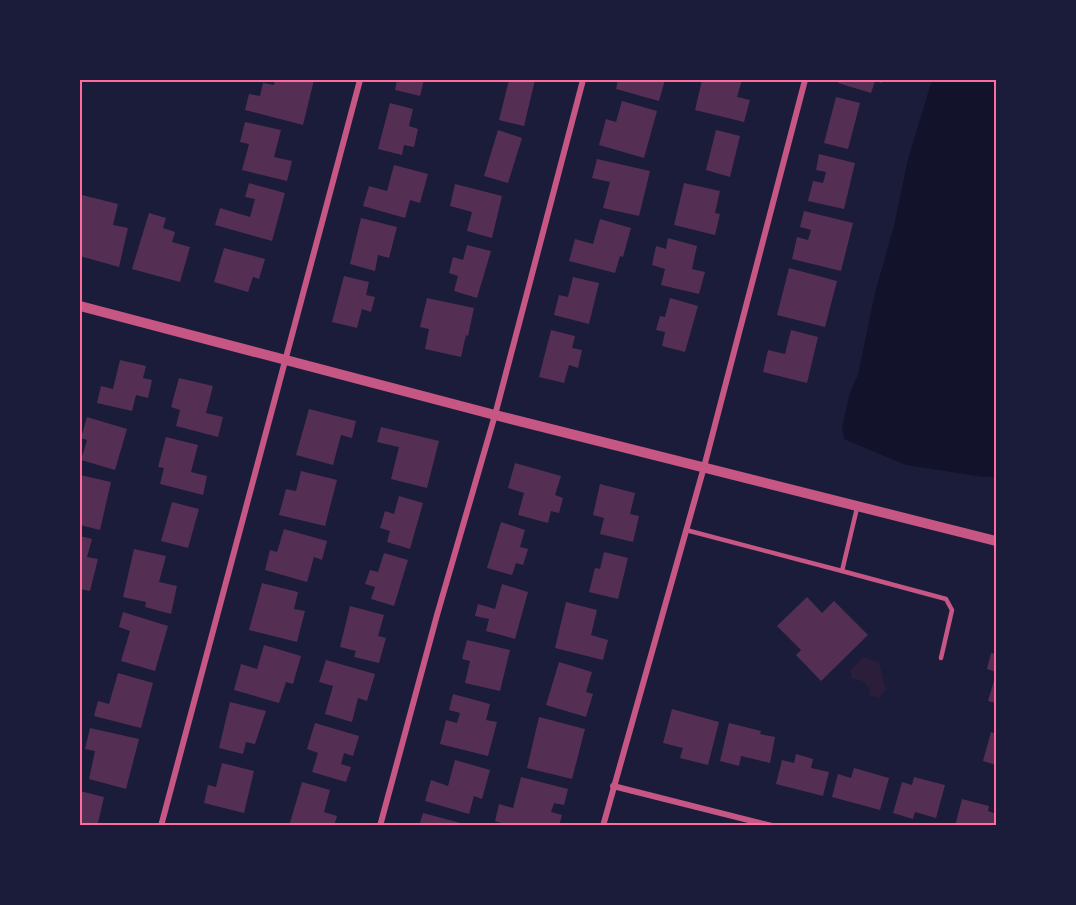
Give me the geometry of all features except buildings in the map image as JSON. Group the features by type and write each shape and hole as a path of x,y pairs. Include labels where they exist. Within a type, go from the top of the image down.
{"street":[{"path":"161,825 360,80"},
{"path":"380,825 437,615 495,415 583,80"},
{"path":"603,825 704,466 805,80"},
{"path":"80,306 495,415 996,540"},
{"path":"613,786 772,825"}],"lane":[{"path":"842,572 858,505"},
{"path":"686,530 946,599 952,610 941,658"}],"shaded area":[{"path":"932,80 996,80 996,477 906,465 844,439 842,427 850,392 858,375 875,293 894,226 908,159"},
{"path":"863,657 879,662 886,690 879,698 870,696 869,689 863,681 852,679 850,671"}]}
